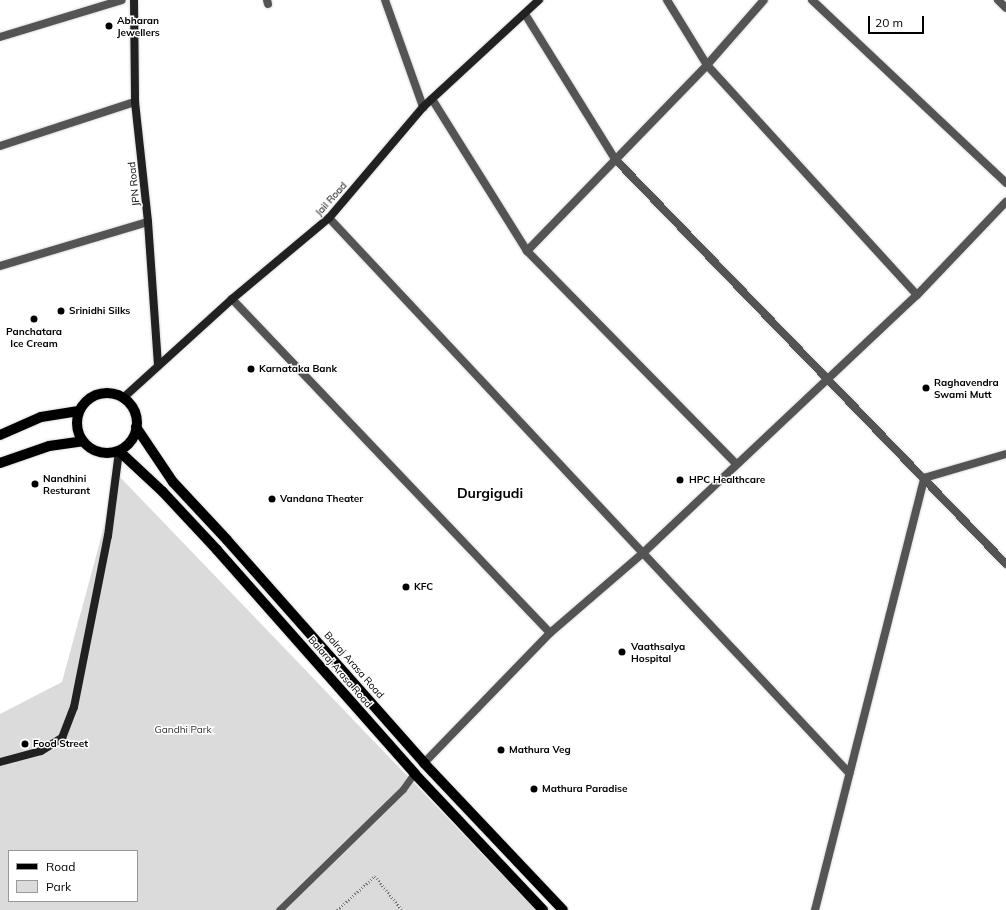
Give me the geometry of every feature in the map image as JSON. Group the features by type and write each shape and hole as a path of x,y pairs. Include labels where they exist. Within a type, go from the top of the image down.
{"main road":[{"name":"JPN Road","path":"134,0 135,102 148,222 158,366"},
{"name":"Jail Road","path":"123,398 232,299 329,218 423,107 539,0"},
{"path":"0,762 41,751 62,738 74,707 108,536 119,451 134,437 136,427 135,414 123,398 106,393 96,395 87,400 79,411 78,432 83,442 98,452 119,451"},
{"path":"0,435 41,417 79,411"},
{"name":"Balraj Arasa Road","path":"136,427 173,482 424,763 563,910"},
{"path":"0,463 49,446 83,442"},
{"name":"Balaraj Arasa Road","path":"119,451 163,492 217,550 414,773 543,910"}],"street":[{"path":"0,37 122,0"},
{"path":"385,0 423,107"},
{"path":"667,0 707,65 917,295"},
{"path":"527,251 707,65 764,0"},
{"path":"812,0 1006,183"},
{"path":"998,0 1006,8"},
{"path":"525,14 615,159 826,380 924,478 1006,564"},
{"path":"432,99 527,251 736,464"},
{"path":"0,146 135,102"},
{"path":"424,763 550,633 643,553 917,295 1006,202"},
{"path":"329,218 850,773"},
{"path":"0,266 148,222"},
{"path":"232,299 550,633"},
{"path":"924,478 1006,454"},
{"path":"815,910 924,478"}],"lane":[{"path":"279,910 403,789 414,773"}],"path":[{"path":"337,910 375,876 402,910"}],"green space":[{"name":"Gandhi Park","path":"118,475 536,910 0,910 0,714 62,682"}],"place":[{"name":"Abharan Jewellers","path":"109,26"},
{"name":"Srinidhi Silks","path":"61,311"},
{"name":"Panchatara Ice Cream","path":"34,319"},
{"name":"Karnataka Bank","path":"251,369"},
{"name":"Raghavendra Swami Mutt","path":"926,388"},
{"name":"HPC Healthcare","path":"680,480"},
{"name":"Nandhini Resturant","path":"35,484"},
{"name":"Vandana Theater","path":"272,499"},
{"name":"KFC","path":"406,587"},
{"name":"Vaathsalya Hospital","path":"622,652"},
{"name":"Food Street","path":"25,744"},
{"name":"Mathura Veg","path":"501,750"},
{"name":"Mathura Paradise","path":"534,789"}],"district":[{"name":"Durgigudi","path":"490,493"}]}
